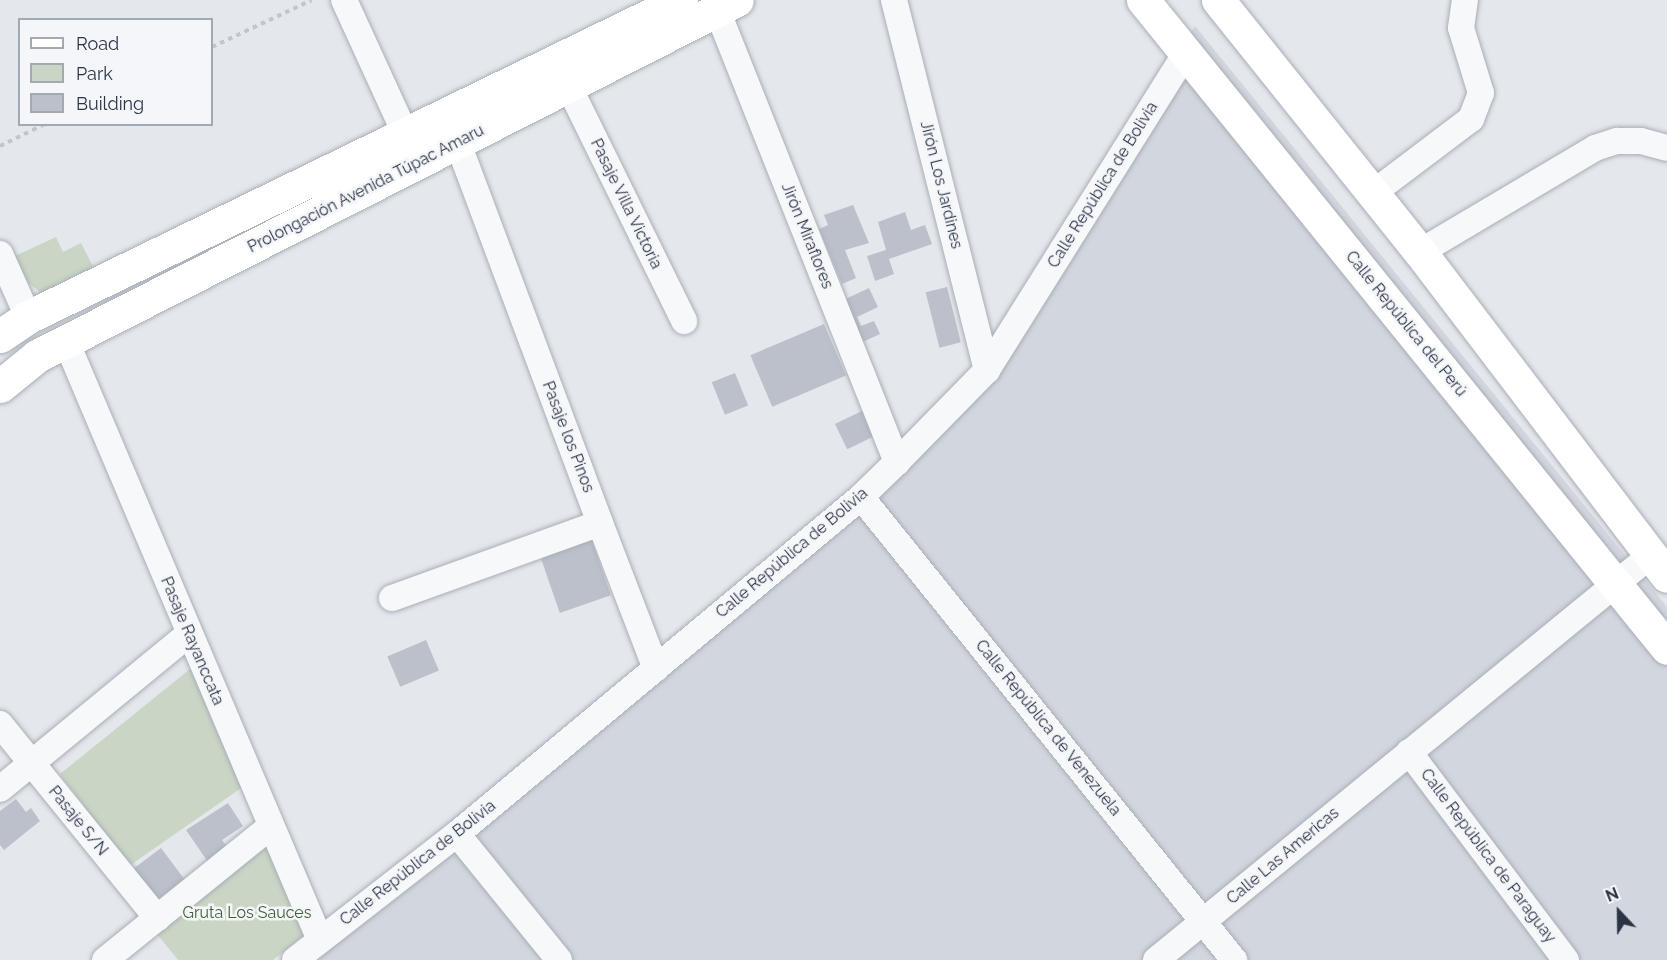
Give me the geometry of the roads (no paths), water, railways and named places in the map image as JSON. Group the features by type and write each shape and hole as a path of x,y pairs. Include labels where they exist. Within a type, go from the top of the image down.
{"main road":[{"name":"Prolongación Avenida Túpac Amaru","path":"0,336 28,317 681,0"},
{"name":"Calle República del Perú","path":"1143,0 1667,648"},
{"path":"1218,0 1420,252 1659,566"},
{"name":"Prolongación Avenida Túpac Amaru","path":"0,386 37,356 458,144 727,5"}],"street":[{"path":"344,0 405,133"},
{"name":"Jirón Los Jardines","path":"894,0 987,370"},
{"path":"1373,194 1471,119 1481,93 1461,28 1465,0"},
{"name":"Jirón Miraflores","path":"727,5 897,462"},
{"name":"Calle República de Bolivia","path":"295,960 457,834 861,496 897,462 987,370 1186,53"},
{"name":"Pasaje Villa Victoria","path":"569,87 684,321"},
{"path":"1420,252 1595,147 1617,141 1641,141 1667,148"},
{"name":"Pasaje los Pinos","path":"458,144 656,669"},
{"path":"0,254 28,317"},
{"name":"Pasaje Rayanccata","path":"66,341 270,827 320,940"},
{"name":"Calle República de Venezuela","path":"861,496 1234,960"},
{"path":"392,598 600,523"},
{"name":"Calle Las Americas","path":"1156,960 1616,583 1659,566"},
{"path":"0,789 189,634"},
{"name":"Pasaje S/N","path":"0,724 157,918"},
{"name":"Calle República de Paraguay","path":"1409,752 1566,960"},
{"path":"105,960 270,827"},
{"path":"457,834 559,960"}],"park label":[{"name":"Gruta Los Sauces","path":"247,913"}]}
